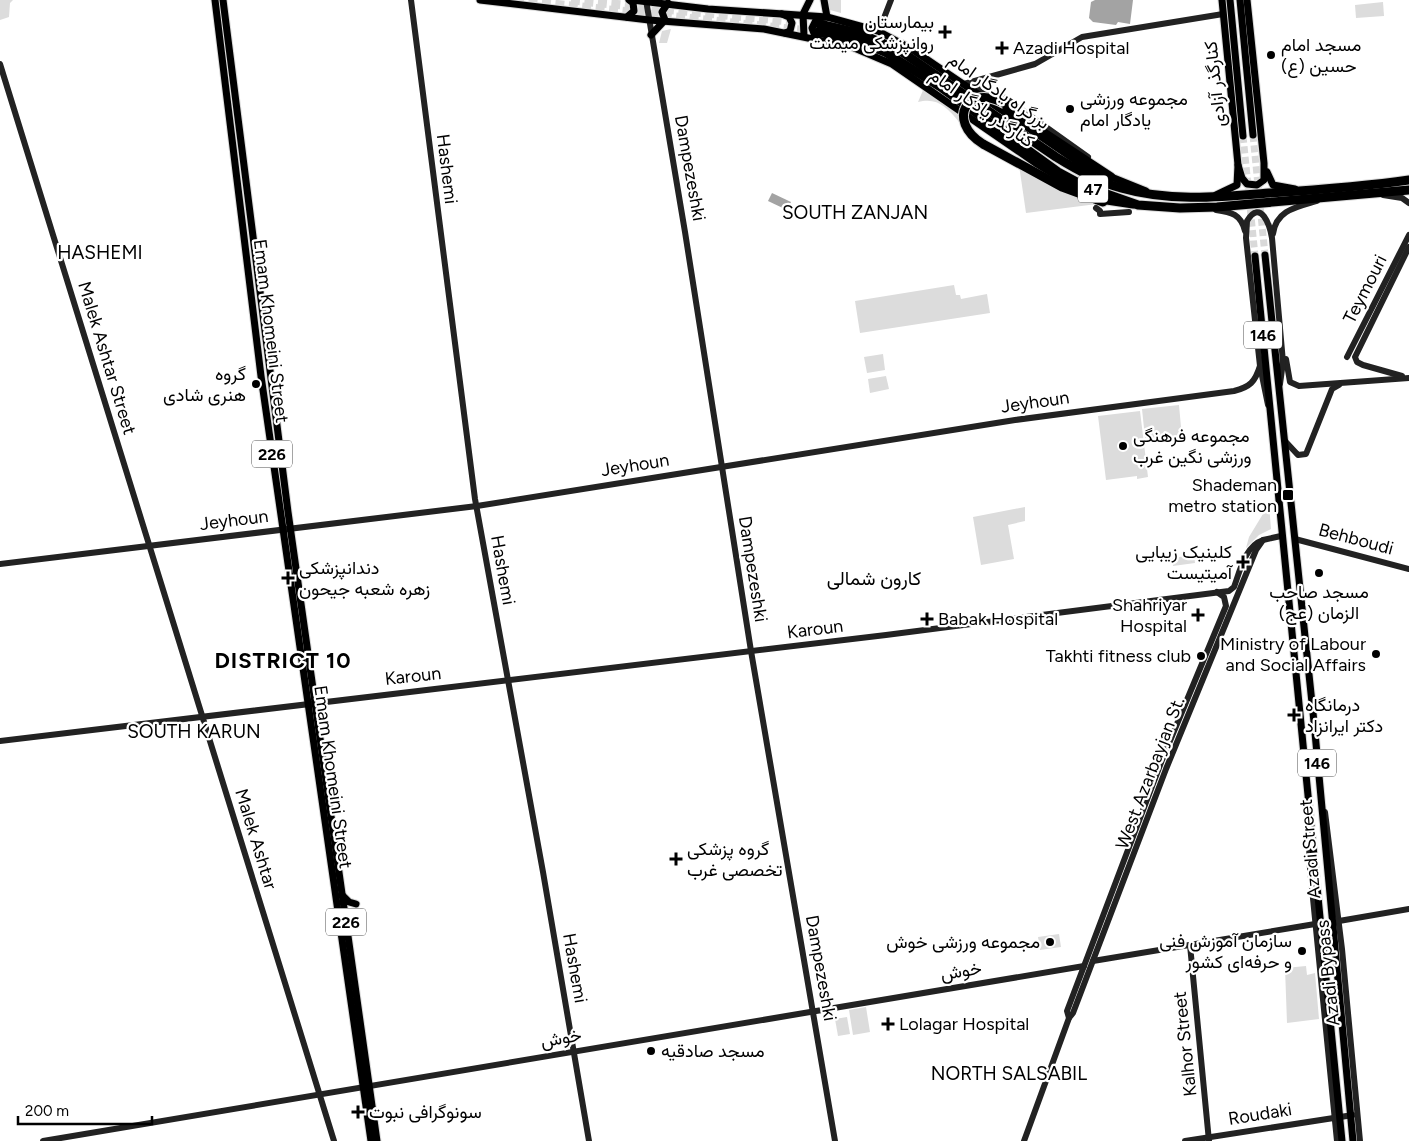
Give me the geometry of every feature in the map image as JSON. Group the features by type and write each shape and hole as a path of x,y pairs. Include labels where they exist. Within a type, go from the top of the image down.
{"highway":[{"name":"47","path":"818,31 876,39 899,50 1083,173 1120,188 1176,198 1308,191 1409,180"},
{"name":"47","path":"818,31 855,40 885,52 936,84 1058,172 1084,186 1138,205 1197,208 1409,190"},
{"path":"1100,208 983,144 966,131 964,122 966,107 972,100 983,97 994,98 1112,177"}],"main road":[{"name":"Emam Khomeini Street","path":"215,0 230,125 311,703 366,1087 377,1141"},
{"name":"Emam Khomeini Street","path":"223,0 284,509"},
{"name":"Hashemi","path":"411,0 476,506 574,1051 588,1141"},
{"name":"کنارگذر یادگار امام","path":"480,0 804,36 818,31 892,64 1100,208 1138,205"},
{"path":"627,17 634,11 633,3 630,0"},
{"name":"بزرگراه یادگار امام","path":"630,0 664,2 708,10 828,16 869,28 902,43 1084,166 1156,195"},
{"name":"Dampezeshki","path":"646,0 751,652 836,1141"},
{"path":"804,36 802,14 810,0"},
{"path":"818,31 813,35 813,22 817,18 828,16 824,0"},
{"path":"869,28 882,23 891,0"},
{"name":"کنارگذر آزادی","path":"1222,0 1238,165"},
{"path":"1230,0 1243,136"},
{"path":"1240,0 1253,135"},
{"path":"1238,165 1244,181 1254,186 1264,180 1264,163 1247,0"},
{"path":"651,35 665,20 662,12 664,2"},
{"path":"782,14 788,17 792,23 790,30 785,33"},
{"path":"964,84 1035,64 1082,37 1224,14"},
{"name":"Malek Ashtar Street","path":"0,64 149,546"},
{"path":"983,88 983,80 987,76"},
{"path":"964,84 983,88 1011,102 1070,143 1112,177"},
{"path":"230,125 239,125"},
{"path":"1264,163 1273,185 1308,191"},
{"path":"1211,197 1237,184 1238,165"},
{"path":"1386,184 1409,176"},
{"path":"1372,193 1402,198 1409,203"},
{"path":"1272,238 1276,222 1280,216 1291,210 1326,198"},
{"path":"1100,208 1129,212"},
{"path":"1197,208 1229,212 1236,215 1242,221 1246,238 1260,366 1270,414"},
{"path":"1246,238 1247,221 1253,215 1264,215 1269,220 1272,238 1290,382 1299,386 1407,377"},
{"name":"Teymouri","path":"1407,377 1366,367 1355,359 1378,302 1409,235"},
{"name":"Teymouri","path":"1347,357 1409,247"},
{"name":"Azadi Street","path":"1265,255 1280,385 1320,803 1354,1115 1353,1141"},
{"name":"Azadi Street","path":"1255,256 1337,1118 1342,1141"},
{"path":"1279,300 1283,362 1280,385"},
{"name":"Jeyhoun","path":"0,564 476,506 1015,420 1234,391 1248,388 1256,379 1260,366"},
{"path":"1285,441 1298,455 1304,455 1332,389 1345,383"},
{"path":"1263,540 1281,536 1294,528"},
{"path":"1281,536 1295,539"},
{"name":"Behboudi","path":"1295,539 1409,569"},
{"name":"Karoun","path":"0,741 751,652 1229,591 1234,587 1249,551 1256,543 1263,540"},
{"name":"West Azarbayjan St.","path":"1024,1141 1069,1018 1073,1013 1093,961 1163,768 1256,550 1263,540"},
{"name":"Malek Ashtar","path":"149,546 334,1141"},
{"name":"West Azarbayjan St.","path":"1069,1018 1067,1011 1084,966 1227,604 1224,597 1217,592"},
{"name":"Emam Khomeini Street","path":"311,703 342,895 371,1141"},
{"name":"Azadi Bypass","path":"1320,803 1327,822 1339,921 1354,1115 1360,1141"},
{"name":"Azadi Bypass","path":"1311,831 1309,858 1337,1118"},
{"path":"342,895 349,902 356,904"},
{"path":"1339,921 1409,909"},
{"path":"1093,961 1315,924"},
{"name":"Kalhor Street","path":"1190,945 1209,1139"},
{"name":"خوش","path":"43,1141 1084,966"},
{"name":"Roudaki","path":"1185,1141 1209,1139 1354,1115"},
{"path":"1336,1141 1337,1118"}],"shaded area":[{"path":"0,0 13,0 10,3 9,17 0,20"},
{"path":"827,0 841,0 841,13 830,10"},
{"path":"1095,0 1133,0 1130,24 1118,22 1116,25 1093,22 1089,18 1091,2"},
{"path":"1383,2 1384,16 1356,18 1355,5"},
{"path":"671,29 667,43 659,43 662,31"},
{"path":"924,88 959,113 959,122 941,104 931,101 918,102"},
{"path":"1019,165 1097,203 1097,204 1026,213"},
{"path":"772,193 791,202 787,210 768,201"},
{"path":"954,285 956,295 960,295 961,299 987,294 990,313 860,333 855,301"},
{"path":"883,354 885,370 867,373 864,357"},
{"path":"886,376 889,389 870,393 868,379"},
{"path":"1179,405 1182,438 1150,442 1149,437 1145,438 1142,409"},
{"name":"مجموعه فرهنگی ورزشی نگین غرب","path":"1140,411 1148,477 1137,479 1137,476 1106,480 1098,416"},
{"path":"1269,504 1271,529 1259,535 1246,548 1249,537"},
{"path":"1025,507 1025,521 1008,525 1014,559 981,565 973,517"},
{"path":"1194,555 1195,563 1173,566 1172,558"},
{"name":"مجموعه ورزشی خوش","path":"1059,934 1061,947 1040,950 1038,937"},
{"path":"1306,966 1307,975 1315,973 1319,1019 1287,1023 1285,968"},
{"path":"866,1007 870,1032 853,1035 849,1010"},
{"path":"847,1017 850,1034 838,1036 835,1019"}],"tunnel":[{"path":"515,0 818,32"},
{"path":"571,0 819,24"},
{"path":"1253,135 1265,255"},
{"path":"1243,136 1255,256"}],"place":[{"name":"بیمارستان روانپزشکی میمنت","path":"945,32"},
{"name":"Azadi Hospital","path":"1002,48"},
{"name":"مسجد امام حسين (ع)","path":"1271,55"},
{"name":"مجموعه ورزشی یادگار امام","path":"1070,109"},
{"name":"گروه هنری شادی","path":"256,384"},
{"name":"مجموعه فرهنگی ورزشی نگین غرب","path":"1123,446"},
{"name":"Shademan metro station","path":"1288,495"},
{"name":"کلینیک زیبایی آمیتیست","path":"1243,562"},
{"name":"مسجد صاحب الزمان (عج)","path":"1319,573"},
{"name":"دندانپزشکی زهره شعبه جیحون","path":"288,578"},
{"name":"Shahriyar Hospital","path":"1198,615"},
{"name":"Babak Hospital","path":"927,619"},
{"name":"Ministry of Labour and Social Affairs","path":"1376,654"},
{"name":"Takhti fitness club","path":"1201,656"},
{"name":"درمانگاه دکتر ایرانزاد","path":"1294,715"},
{"name":"گروه پزشکی تخصصی غرب","path":"676,859"},
{"name":"مجموعه ورزشی خوش","path":"1050,942"},
{"name":"سازمان آموزش فنی و حرفه‌ای کشور","path":"1302,951"},
{"name":"Lolagar Hospital","path":"888,1024"},
{"name":"مسجد صادقیه","path":"651,1051"},
{"name":"سونوگرافی نبوت","path":"358,1112"}],"district":[{"name":"SOUTH ZANJAN","path":"855,212"},
{"name":"HASHEMI","path":"100,252"},
{"name":"کارون شمالی","path":"874,578"},
{"name":"DISTRICT 10","path":"283,660"},
{"name":"SOUTH KARUN","path":"194,731"},
{"name":"NORTH SALSABIL","path":"1009,1073"}]}
